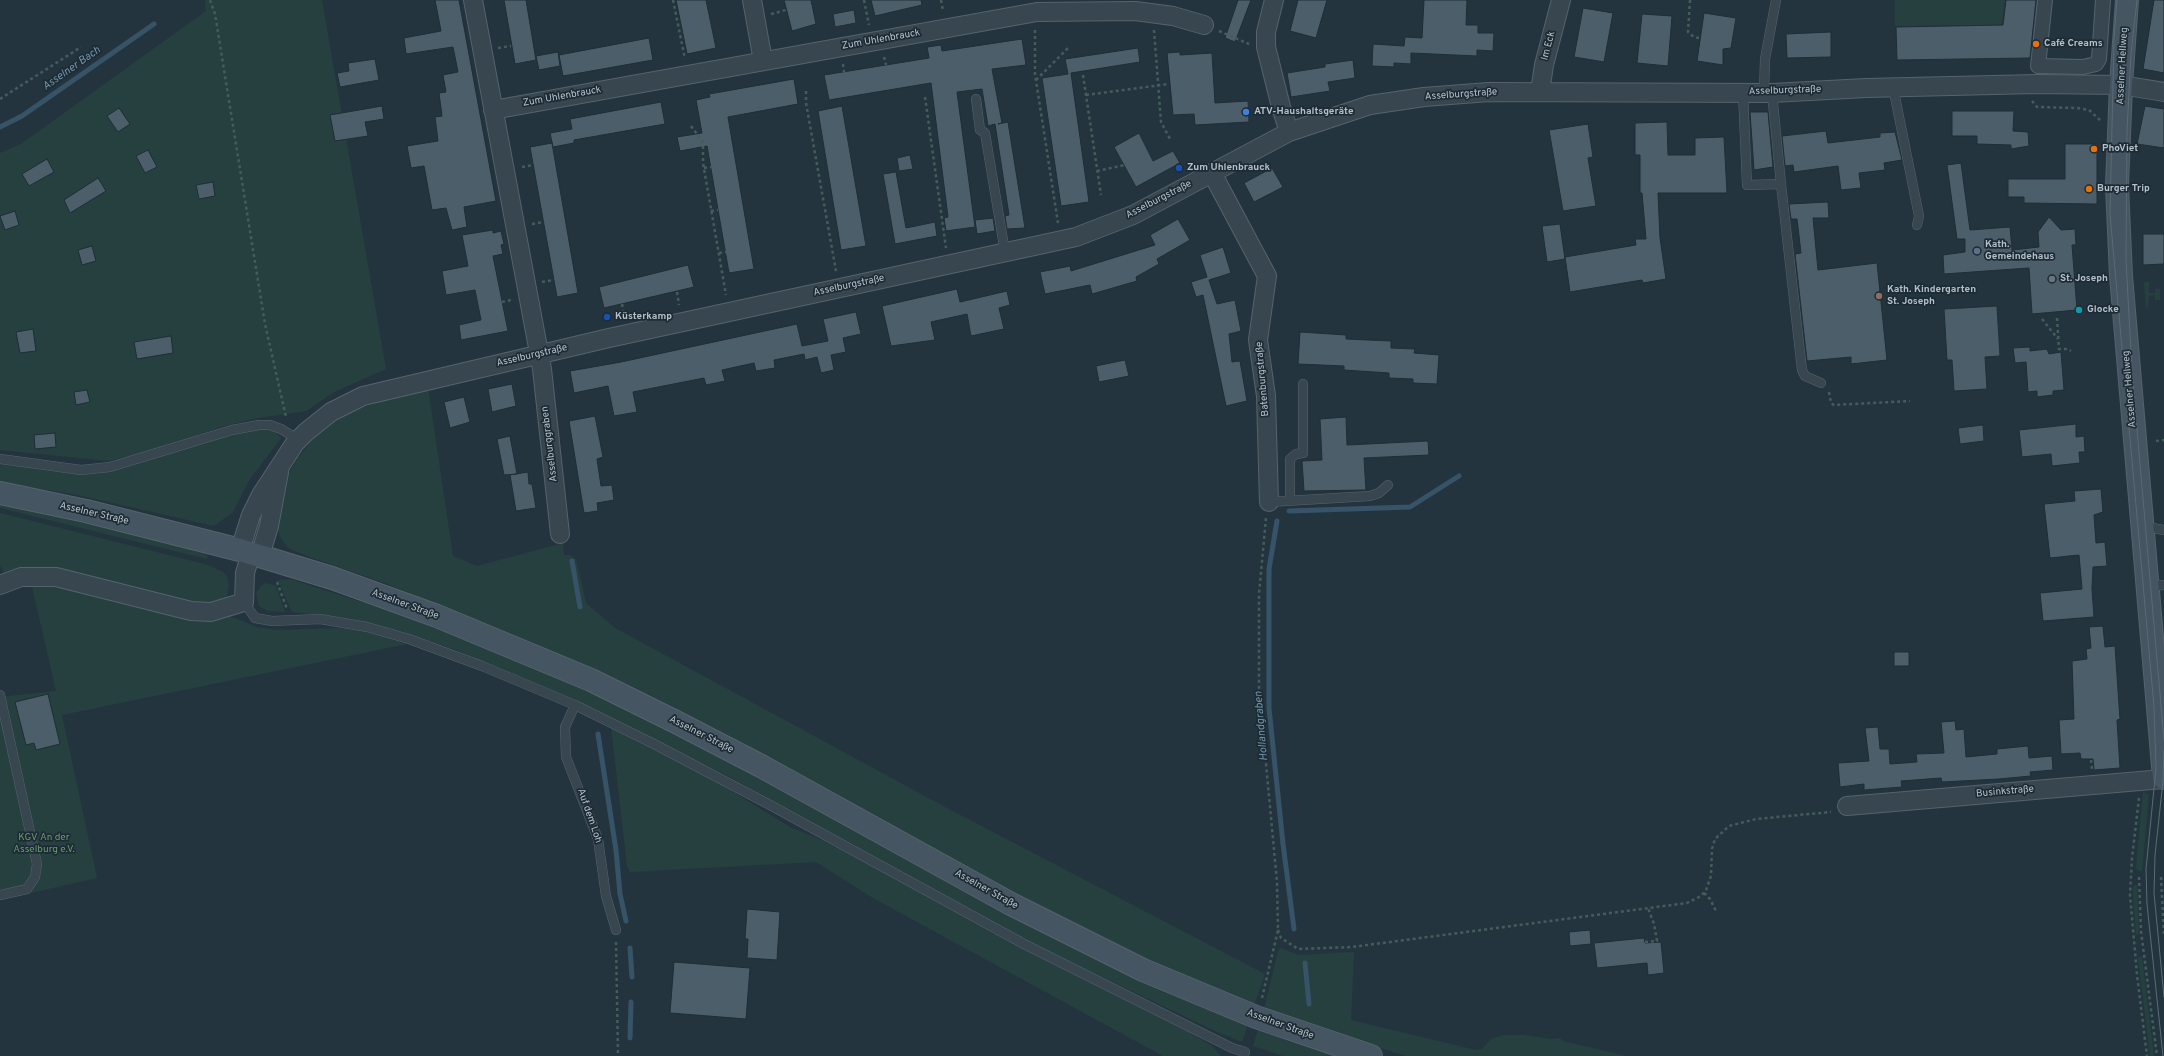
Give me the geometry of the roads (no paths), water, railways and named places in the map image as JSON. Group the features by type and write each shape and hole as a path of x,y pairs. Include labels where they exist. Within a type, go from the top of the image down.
{"main road":[{"name":"Asselner Hellweg","path":"2127,0 2121,85 2118,186 2119,234 2128,380 2142,526 2156,586 2164,779"},
{"name":"Asselner Straße","path":"0,493 86,511 250,553 332,578 437,616 591,680 762,766 1054,926 1144,970 1256,1017 1371,1056"}],"street":[{"path":"473,0 539,354"},
{"path":"752,0 763,61"},
{"path":"1274,0 1266,32 1266,47 1280,107 1289,132"},
{"name":"Im Eck","path":"1540,92 1544,64 1561,0"},
{"path":"2045,0 2038,66 2083,67 2096,64 2099,59 2103,0"},
{"name":"Zum Uhlenbrauck","path":"493,110 1037,12 1135,11 1173,16 1204,25"},
{"name":"Asselburgstraße","path":"244,602 246,573 250,553 269,526 279,470 298,440 331,412 363,396 539,354 1076,237 1133,215 1289,132 1370,105 1461,93 1768,93 1893,87 2037,84 2121,85 2164,92"},
{"name":"Batenburgstraße","path":"1212,173 1267,276 1258,340 1266,396 1269,502"},
{"name":"Asselburggraben","path":"539,354 560,534"},
{"path":"0,585 20,577 56,577 191,611 211,612 244,602"},
{"name":"Businkstraße","path":"1847,806 2164,779"}],"lane":[{"path":"1776,0 1765,59 1768,93 1781,184 1802,370 1805,376 1821,383"},
{"path":"1893,87 1919,216 1917,225"},
{"path":"1743,93 1748,185 1781,184"},
{"path":"976,100 980,130 985,134 1005,252"},
{"path":"1290,501 1290,459 1296,454 1303,453 1303,384"},
{"path":"0,459 81,470 110,467 232,430 270,425 281,429 298,440"},
{"path":"1269,502 1370,496 1379,493 1388,485"},
{"path":"2142,526 2164,530"},
{"path":"244,602 255,618 272,621 320,619 367,627 393,634 482,666 575,706 656,745 770,805 1024,944 1232,1048 1245,1052 1243,1056"},
{"path":"0,695 37,864 35,877 27,889 0,895"},
{"name":"Auf dem Loh","path":"575,706 565,727 566,757 598,839 606,896 616,930"}],"waterway":[{"name":"Asselner Bach","path":"0,127 22,116 154,24"},
{"name":"Hollandgraben","path":"1289,511 1410,507 1459,476"},
{"name":"Hollandgraben","path":"1277,521 1269,569 1269,708 1283,844 1294,929"},
{"path":"572,561 580,607"},
{"path":"598,734 616,850 620,894 626,921"},
{"path":"630,948 632,977"},
{"name":"Hollandgraben","path":"1305,963 1309,1004"},
{"path":"630,1038 631,1002"}],"tram line":[{"path":"2117,0 2114,39 2110,214 2154,707 2156,768 2146,869 2147,904 2163,1056"},
{"path":"2137,0 2131,54 2127,130 2126,260 2132,372 2164,740"},
{"path":"2164,750 2163,781 2155,855 2154,893 2164,997"}],"place":[{"name":"Café Creams","path":"2036,44"},
{"name":"ATV-Haushaltsgeräte","path":"1246,112"},
{"name":"PhoViet","path":"2094,149"},
{"name":"Zum Uhlenbrauck","path":"1179,168"},
{"name":"Burger Trip","path":"2089,189"},
{"name":"Kath. Gemeindehaus","path":"1977,251"},
{"name":"St. Joseph","path":"2052,279"},
{"name":"Kath. Kindergarten St. Joseph","path":"1879,296"},
{"name":"Glocke","path":"2079,310"},
{"name":"Küsterkamp","path":"607,317"}],"park label":[{"name":"KGV An der Asselburg e.V.","path":"44,844"}]}
